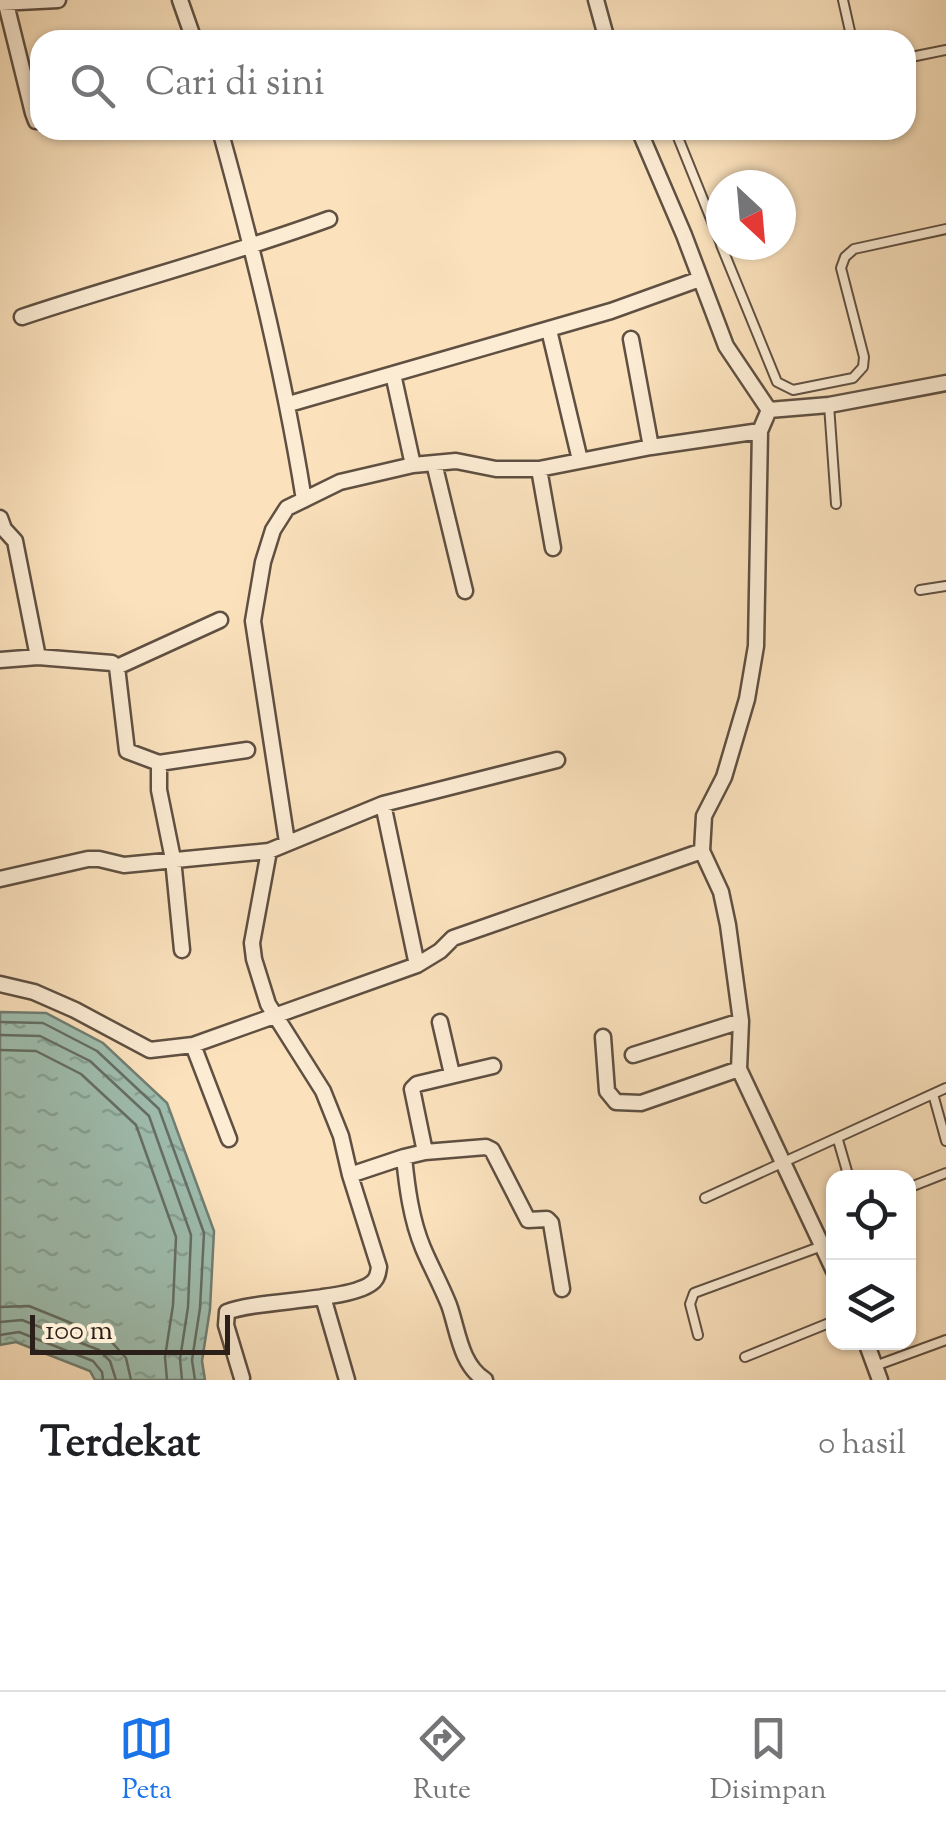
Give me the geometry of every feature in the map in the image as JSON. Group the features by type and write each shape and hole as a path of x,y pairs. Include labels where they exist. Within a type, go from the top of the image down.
{"street":[{"path":"30,105 3,2 58,0"},
{"path":"180,0 190,30"},
{"path":"596,0 604,30"},
{"path":"223,140 253,247 289,404 304,500"},
{"path":"643,140 726,346 769,410"},
{"path":"22,316 253,247 329,219"},
{"path":"289,404 548,330 700,279"},
{"path":"548,330 580,460"},
{"path":"631,339 650,447"},
{"path":"394,374 413,465"},
{"path":"769,410 828,405 946,384"},
{"path":"769,410 760,430 756,646 747,700 724,777 704,816 702,851 724,908 741,1021 739,1069 829,1260"},
{"path":"287,842 253,621 263,562 273,530 286,508 340,482 413,465 456,461 496,468 539,469 760,430"},
{"path":"434,464 465,591"},
{"path":"539,469 554,548"},
{"path":"0,518 15,541 38,657"},
{"path":"117,667 220,620"},
{"path":"0,660 38,657 117,667"},
{"path":"117,667 127,751 159,763 246,750"},
{"path":"0,879 100,858 124,865 269,852 384,804 558,760"},
{"path":"159,763 159,790 172,859 182,950"},
{"path":"384,804 417,965"},
{"path":"0,984 62,1004 150,1050 194,1045 417,965 452,938 702,851"},
{"path":"242,1378 226,1325 227,1312 323,1298 371,1284 379,1267 341,1136 323,1091 274,1015 254,958 252,943 269,852"},
{"path":"633,1054 741,1021"},
{"path":"440,1022 452,1074"},
{"path":"604,1036 607,1091 616,1102 641,1104 739,1069"},
{"path":"194,1045 230,1139"},
{"path":"425,1152 412,1089 424,1080 492,1066"},
{"path":"350,1175 425,1152 486,1147 492,1150 528,1220 547,1219 551,1223 562,1290"},
{"path":"404,1156 408,1197 422,1244 442,1287 462,1350 470,1366 485,1380"},
{"path":"323,1298 347,1380"}],"lane":[{"path":"843,0 850,30"},
{"path":"916,56 946,50"},
{"path":"679,140 706,208"},
{"path":"727,260 777,382 793,390 853,378 863,367 864,357 841,268 846,257 854,249 946,229"},
{"path":"828,405 836,504"},
{"path":"920,590 946,586"},
{"path":"705,1198 946,1088"},
{"path":"932,1094 946,1141"},
{"path":"838,1140 847,1170"},
{"path":"916,1185 946,1173"},
{"path":"698,1335 690,1304 694,1292 822,1246"},
{"path":"745,1358 826,1324"},
{"path":"878,1373 946,1340"}],"water":[{"path":"0,1012 46,1013 103,1043 167,1103 214,1231 210,1309 202,1361 205,1380 95,1380 90,1371 16,1342 0,1345"}]}
